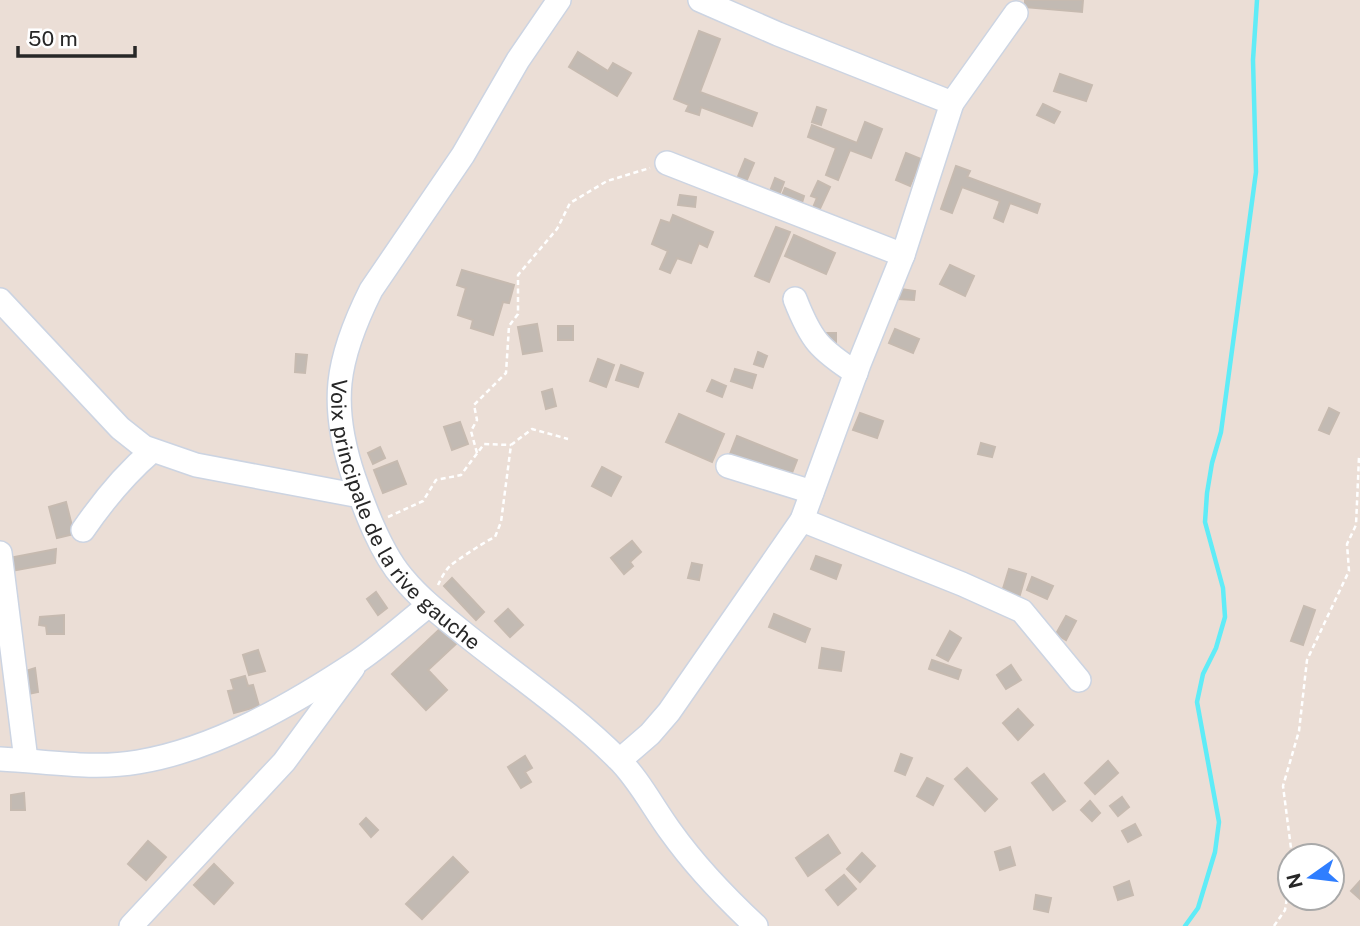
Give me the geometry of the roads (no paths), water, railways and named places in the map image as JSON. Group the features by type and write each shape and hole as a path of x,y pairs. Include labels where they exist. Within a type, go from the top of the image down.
{"street":[{"name":"Voix principale de la rive gauche","path":"559,0 519,60 463,155 371,290 359,314 340,373 339,424 360,496 401,577 429,605 620,760 672,834 714,886 756,926"},
{"path":"700,0 952,103"},
{"path":"620,760 650,734 669,712 802,520 903,255 952,103 1016,13"},
{"path":"667,163 903,255"},
{"path":"796,299 806,328 827,354 856,373"},
{"path":"5,312 120,428 144,447 196,465 360,496"},
{"path":"83,530 111,492 152,451"},
{"path":"728,466 812,492"},
{"path":"802,520 1022,611 1079,680"},
{"path":"0,553 26,760"},
{"path":"0,759 96,765 137,762 193,749 243,727 359,660 429,605"},
{"path":"131,926 284,762 359,660"}],"waterway":[{"path":"1185,926 1198,908 1215,852 1219,822 1197,702 1203,674 1216,648 1225,617 1223,588 1205,522 1212,463 1221,432 1256,172 1253,60 1257,0"}]}
